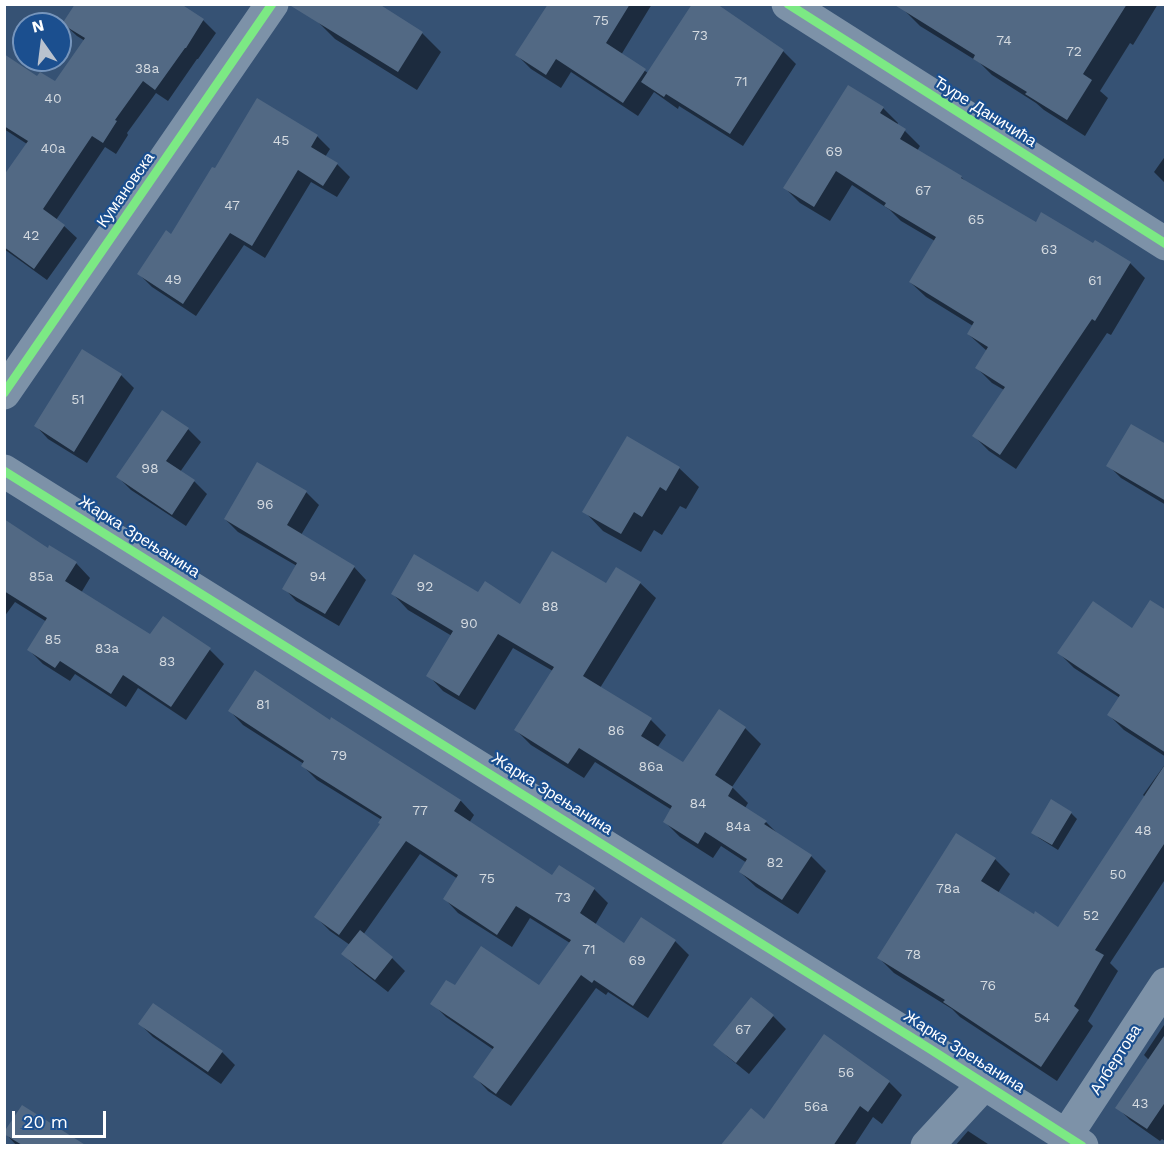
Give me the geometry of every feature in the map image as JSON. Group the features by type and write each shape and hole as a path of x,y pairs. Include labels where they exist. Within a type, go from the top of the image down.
{"street":[{"name":"Кумановска","path":"4,393 272,4"},
{"name":"Ђуре Даничића","path":"788,4 1166,244"},
{"name":"Жарка Зрењанина","path":"4,471 985,1083 1074,1141"},
{"name":"Албертова","path":"1074,1141 1166,984"},
{"path":"927,1146 985,1083"}],"building":[{"path":"75,4 181,4 204,19 155,90 143,81 115,120 117,121 103,143 92,136 43,209 65,225 34,269 4,247 4,175 28,141 4,126 4,54 12,59 12,72 31,72 37,76 40,72 55,81 61,72 72,72 72,57 85,38 72,30 72,12 70,12"},
{"path":"291,4 379,4 423,32 398,72"},
{"path":"548,4 630,4 606,43 646,69 623,103 556,59 546,75 515,55"},
{"path":"692,4 717,4 784,50 730,134 666,94 664,97 641,82"},
{"path":"893,4 1127,4 1083,74 1092,80 1067,120 973,59 975,55"},
{"path":"848,85 884,107 880,113 906,129 900,139 962,176 961,178 1036,222 1041,212 1093,243 1095,240 1131,262 1095,321 1092,319 1000,455 972,436 1005,387 975,368 988,347 967,334 974,322 909,282 936,237 884,206 886,203 836,171 814,207 783,188"},
{"path":"257,98 318,135 311,147 338,163 323,186 298,170 252,246 230,233 183,304 137,274 166,230 171,234 212,167 215,168"},
{"path":"82,349 122,374 74,452 34,426"},
{"path":"162,410 189,428 166,461 195,480 172,515 116,477"},
{"path":"1131,424 1166,444 1166,501 1106,466"},
{"path":"627,436 680,467 666,491 660,487 642,517 634,512 621,534 582,512"},
{"path":"257,462 307,491 287,525 355,566 325,614 282,589 297,563 224,519"},
{"path":"4,519 48,548 49,545 77,562 65,581 150,634 163,616 211,648 171,707 123,675 111,694 60,661 55,668 27,650 47,618 4,591"},
{"path":"552,551 606,583 616,567 641,582 583,676 652,718 641,736 683,762 719,709 746,727 715,775 733,787 728,796 767,821 764,824 812,855 782,900 739,872 747,859 705,832 698,844 663,822 672,806 579,748 568,764 514,730 554,667 498,634 459,696 426,676 453,631 391,594 414,554 478,592 485,581 520,604"},
{"path":"1150,600 1166,610 1166,753 1107,715 1120,695 1057,653 1093,601 1132,628"},
{"path":"255,670 330,720 331,717 461,800 454,811 552,875 559,865 595,888 580,913 624,943 641,917 676,940 633,1006 594,980 592,983 581,975 496,1094 473,1077 494,1047 430,1004 446,980 455,985 481,946 539,985 571,940 516,906 497,935 443,899 458,875 406,841 339,935 314,917 380,824 378,823 382,817 301,766 304,761 228,711"},
{"path":"1166,763 1166,841 1095,950 1104,955 1074,1006 1079,1010 1041,1067 943,1002 945,1000 877,958 956,833 996,858 981,881 1034,914 1035,911 1058,927"},
{"path":"1051,799 1072,812 1052,845 1031,833"},
{"path":"360,930 393,957 375,980 341,954"},
{"path":"751,997 774,1015 736,1063 713,1045"},
{"path":"153,1003 223,1051 208,1072 138,1024"},
{"path":"1166,1033 1166,1101 1147,1129 1115,1108"},
{"path":"824,1034 890,1081 868,1112 860,1106 833,1146 720,1146 751,1108 764,1119"},
{"path":"22,1105 87,1146 22,1145 4,1134"}],"cycle path":[{"path":"4,393 272,4"},
{"path":"788,4 1166,244"},
{"path":"4,471 1082,1146"}]}
